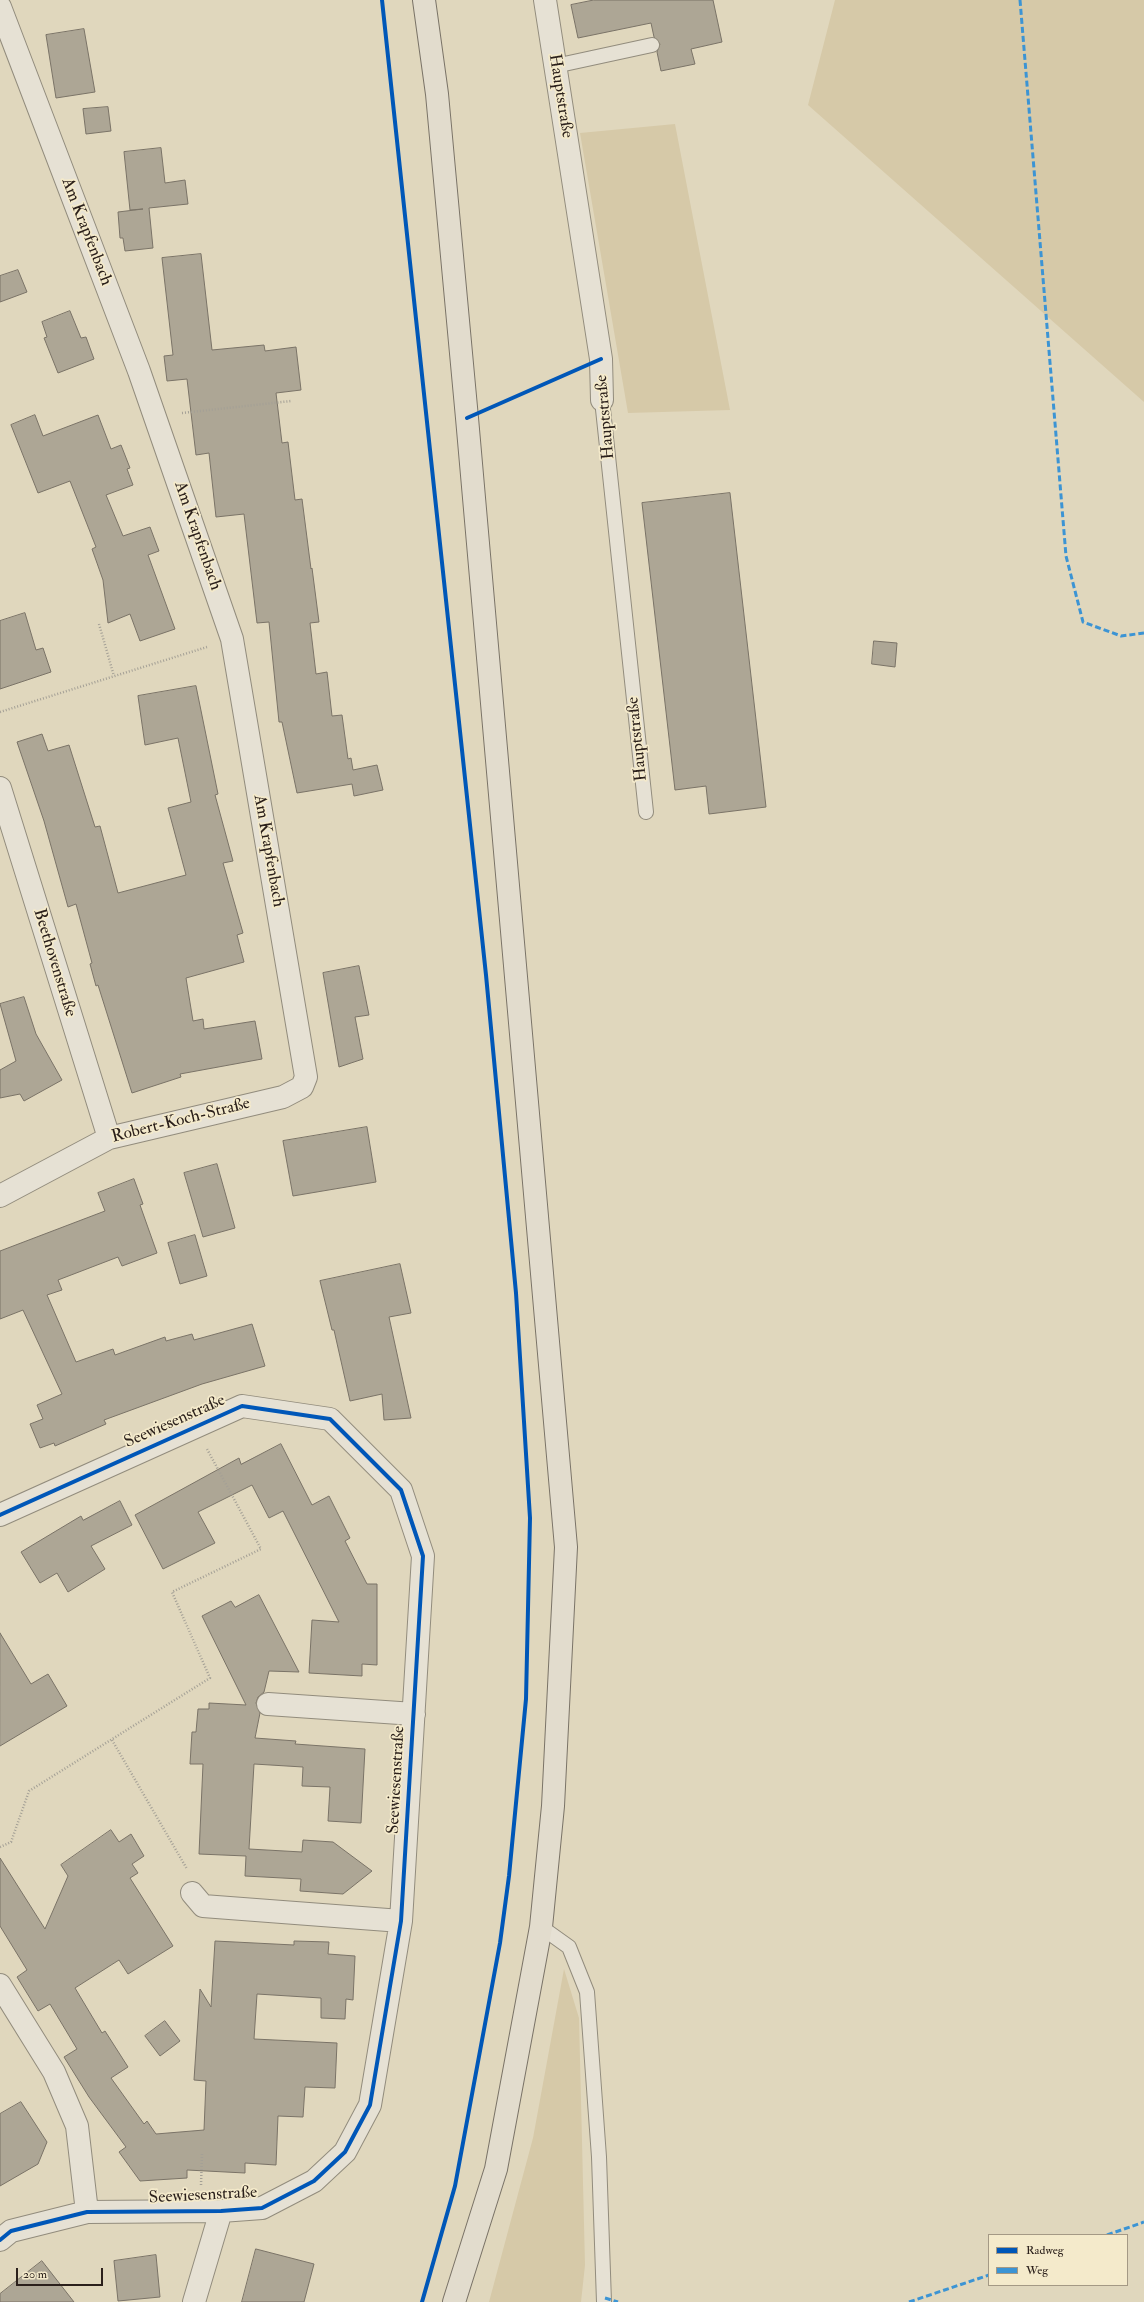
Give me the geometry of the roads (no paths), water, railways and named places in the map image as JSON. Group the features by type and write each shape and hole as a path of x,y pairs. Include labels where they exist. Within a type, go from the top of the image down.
{"main road":[{"path":"424,0 437,94 566,1547 553,1806 542,1927 496,2169 454,2302"}],"street":[{"name":"Hauptstraße","path":"545,0 601,360 602,400"},
{"name":"Am Krapfenbach","path":"0,7 155,416 232,639 305,1065 306,1077 302,1088"},
{"name":"Beethovenstraße","path":"0,788 109,1138"},
{"name":"Robert-Koch-Straße","path":"0,1196 109,1138 283,1097 302,1088"},
{"name":"Seewiesenstraße","path":"0,1515 242,1406 330,1419 401,1490 423,1556 402,1921 370,2105 345,2152 314,2182 262,2208 211,2211 87,2212 11,2231 0,2240"},
{"name":"Seewiesenstraße","path":"268,1704 414,1714"},
{"path":"192,1893 203,1906 402,1921"},
{"path":"0,1985 54,2072 77,2126 87,2212"},
{"name":"Seewiesenstraße","path":"194,2302 211,2211"}],"lane":[{"path":"555,66 652,45"},
{"name":"Hauptstraße","path":"602,400 646,812"},
{"path":"542,1927 569,1947 587,1992 599,2157 604,2302"}]}
